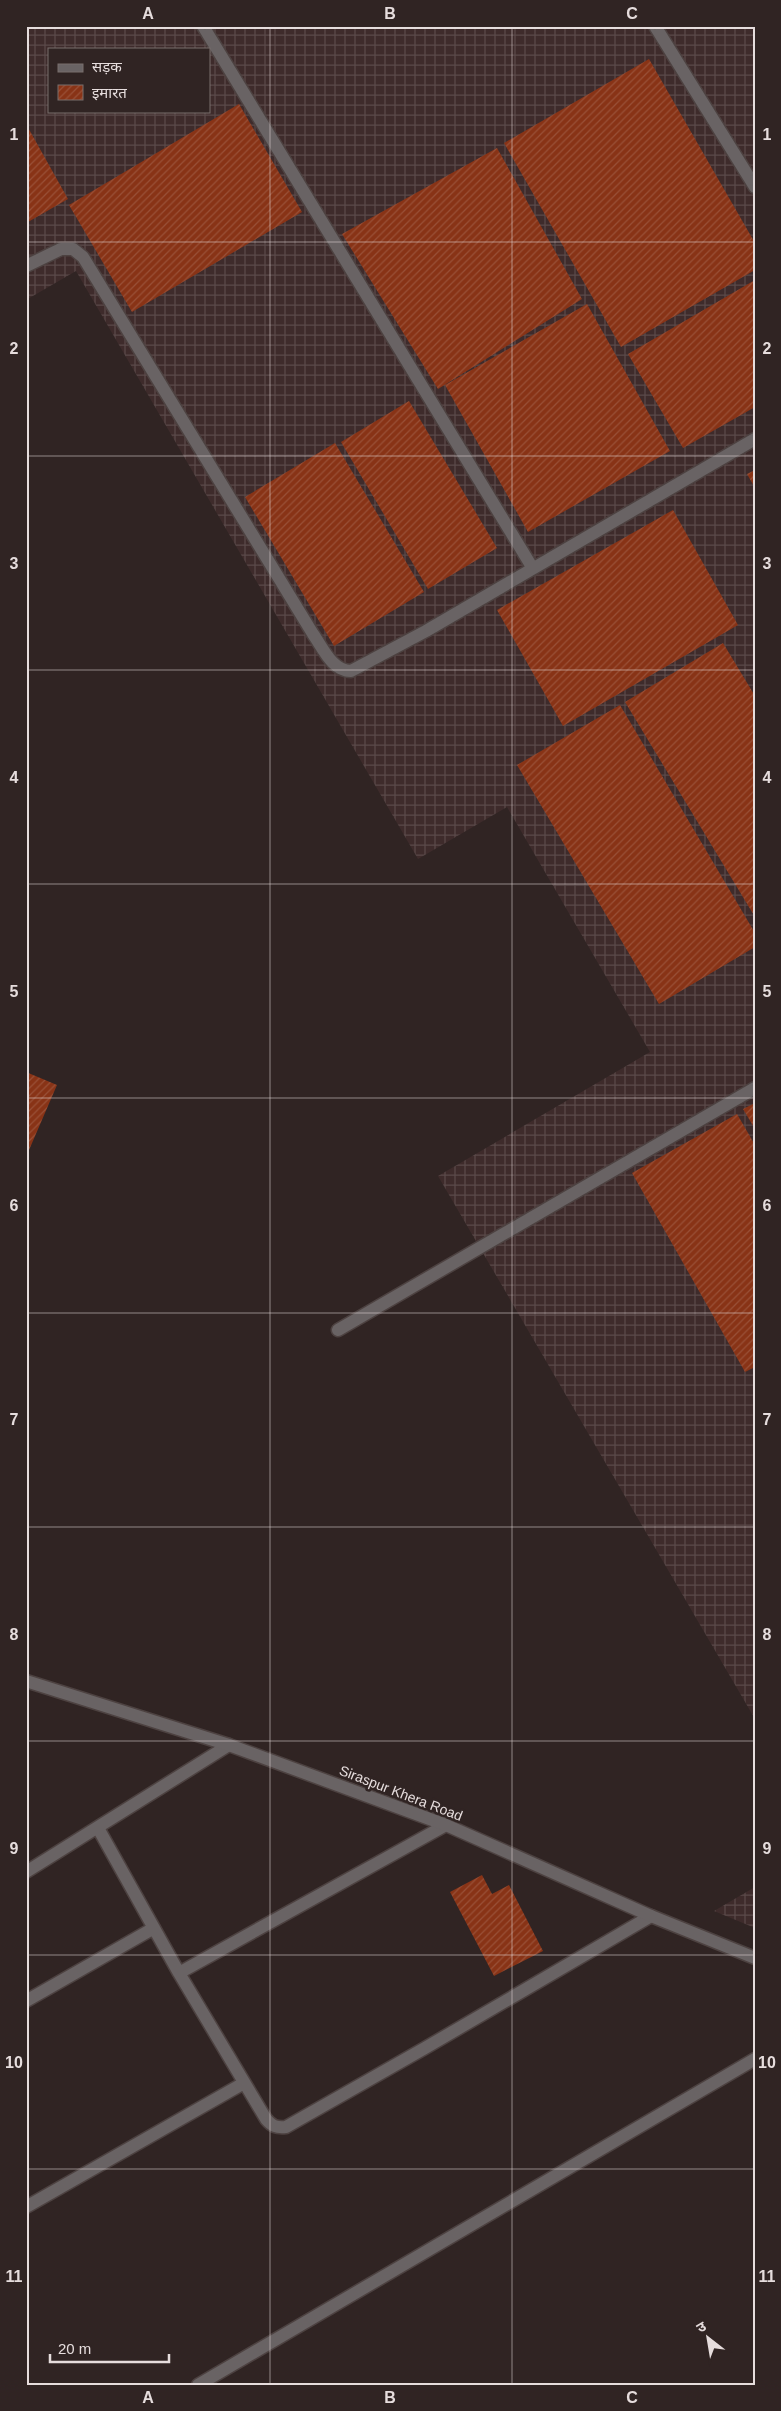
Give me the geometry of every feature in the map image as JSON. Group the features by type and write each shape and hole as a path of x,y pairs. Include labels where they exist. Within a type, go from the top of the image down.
{"street":[{"path":"203,26 532,567"},
{"path":"655,26 755,187"},
{"path":"26,266 61,250 73,249 83,257 313,634 336,667 344,671 351,671 426,631 532,567 755,439"},
{"path":"338,1330 755,1088"},
{"name":"Siraspur Khera Road","path":"26,1681 229,1745 446,1824 651,1916 755,1958"},
{"path":"26,1872 229,1745"},
{"path":"179,1973 446,1824"},
{"path":"98,1828 179,1973 244,2083 272,2125 279,2128 286,2126 425,2048 651,1916"},
{"path":"26,2001 154,1928"},
{"path":"198,2385 755,2059"},
{"path":"26,2208 244,2083"}],"shaded area":[{"path":"26,26 755,26 755,1719 438,1176 650,1052 507,807 418,859 76,271 26,300"},
{"path":"755,1887 755,1928 714,1911"}],"building":[{"path":"649,59 755,243 755,270 621,347 504,143"},
{"path":"239,104 302,212 132,312 69,205"},
{"path":"26,124 68,199 28,222 26,219"},
{"path":"497,148 582,299 438,389 342,234"},
{"path":"755,280 755,407 683,448 628,354"},
{"path":"587,304 670,451 528,532 445,385"},
{"path":"409,401 497,548 428,589 341,442"},
{"path":"335,443 424,592 334,646 245,497"},
{"path":"755,470 755,488 747,474"},
{"path":"673,510 738,625 563,726 497,610"},
{"path":"723,643 755,696 755,917 625,702"},
{"path":"620,705 755,933 755,947 659,1004 517,765"},
{"path":"26,1072 57,1085 26,1157"},
{"path":"755,1103 755,1129 743,1109"},
{"path":"737,1114 755,1145 755,1367 745,1372 632,1173"},
{"path":"482,1875 492,1894 509,1885 543,1951 494,1976 450,1892"}]}
